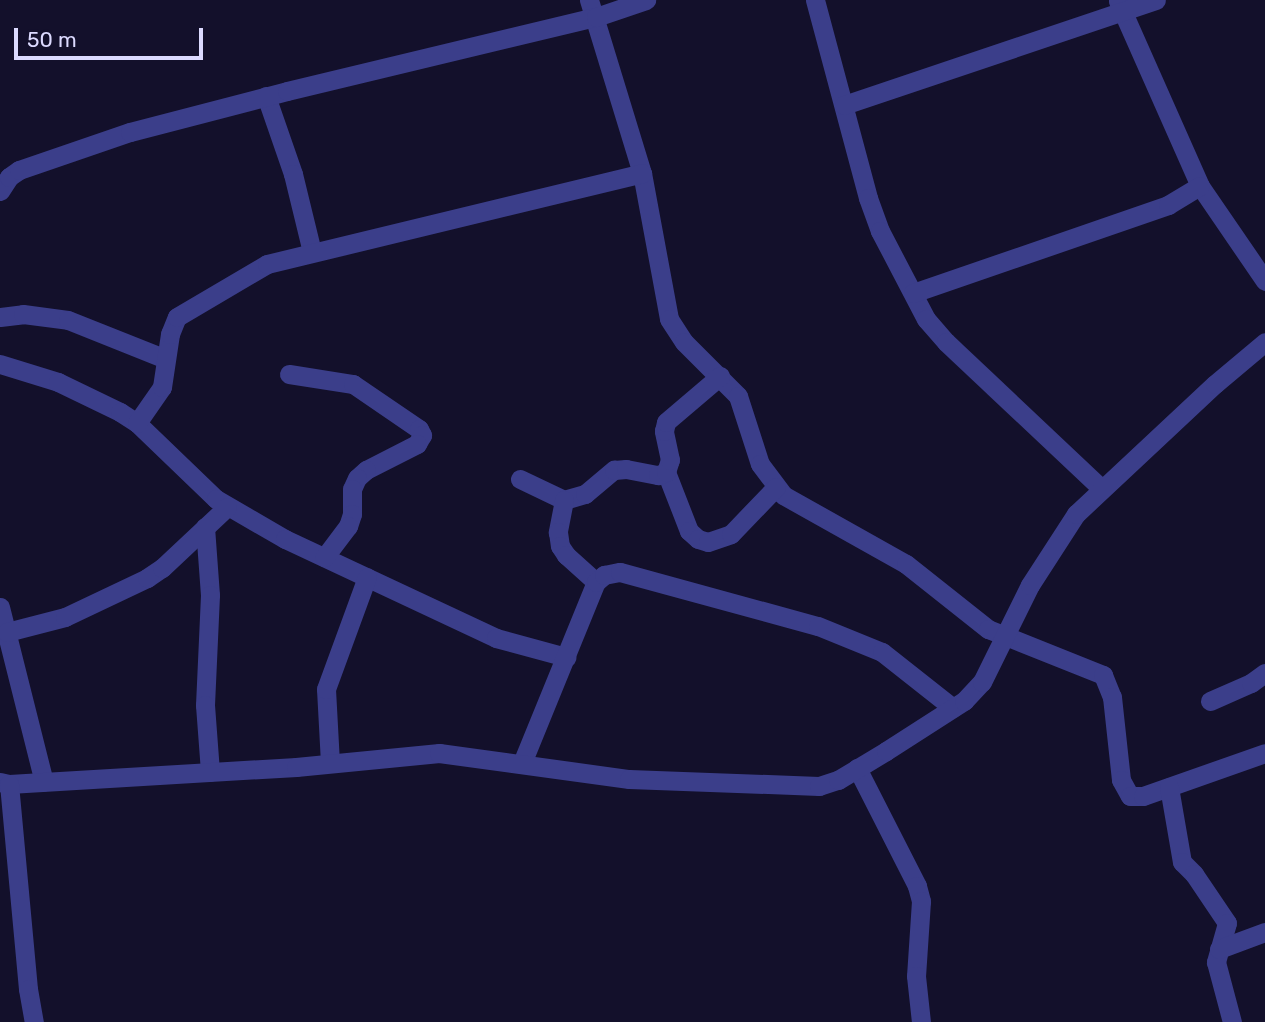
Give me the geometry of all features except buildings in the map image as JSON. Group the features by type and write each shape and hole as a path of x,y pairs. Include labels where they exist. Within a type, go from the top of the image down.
{"street":[{"path":"0,191 9,177 34,163 131,132 592,8 646,0"},
{"path":"815,0 876,220 926,319 946,342 1101,488"},
{"path":"844,105 1121,6 1156,0"},
{"path":"1121,6 1200,186 1265,281"},
{"path":"592,8 642,173 669,319 684,342 738,396 760,464 783,495 906,564 977,622 1103,675 1112,697 1124,789 1130,796 1143,796 1265,753"},
{"path":"267,96 293,174 312,252"},
{"path":"137,423 162,387 173,323 187,310 267,264 642,173"},
{"path":"913,293 1168,205 1200,186"},
{"path":"0,317 23,314 68,320 166,359"},
{"path":"34,1022 5,783 210,772 439,753 629,779 804,786 828,783 953,708 982,682 1036,575 1076,514 1215,384 1265,342"},
{"path":"0,364 81,391 137,423 227,507 496,638 566,657"},
{"path":"289,374 353,384 419,429 422,435 417,444 366,470 357,478 352,489 352,514 348,526 325,557"},
{"path":"720,376 666,422 664,431 670,460 666,472 689,531 698,539 709,542 731,534 776,487"},
{"path":"520,479 564,500 585,494 614,470 626,469 658,475 666,472"},
{"path":"564,500 558,531 560,546 566,555 596,582"},
{"path":"7,632 65,617 125,590 162,568 227,507"},
{"path":"205,527 210,602 205,705 210,772"},
{"path":"522,763 596,582 612,573 634,573 818,626 883,652 953,708"},
{"path":"330,763 327,689 367,577"},
{"path":"0,607 44,782"},
{"path":"1210,701 1251,683 1265,673"},
{"path":"857,768 919,893 916,976 921,1022"},
{"path":"1169,787 1181,862 1201,883 1227,923 1216,962 1232,1022"},
{"path":"1219,949 1265,932"}]}
